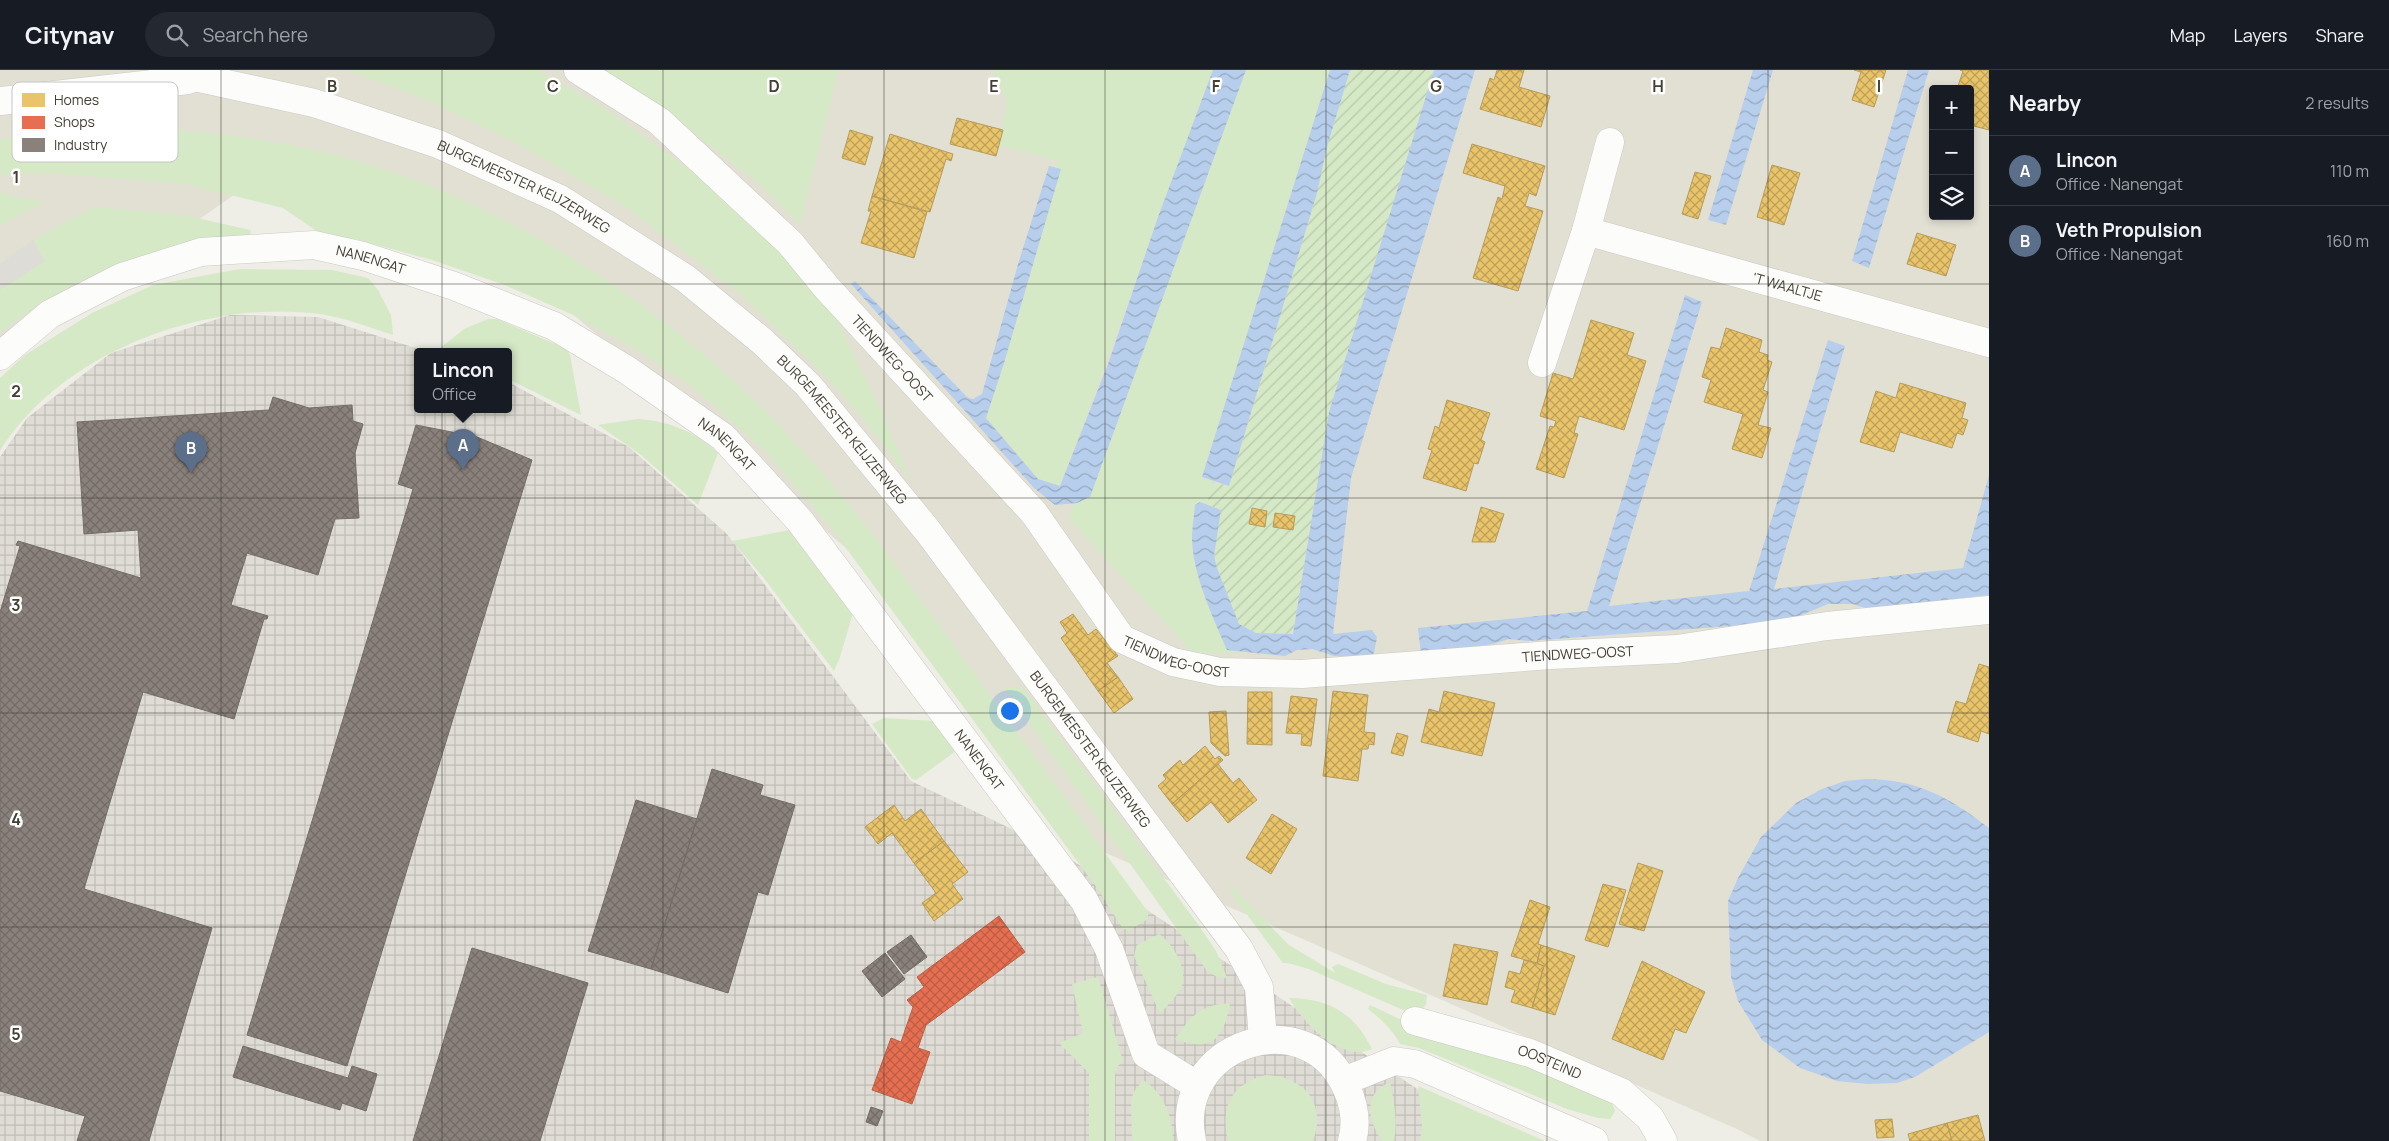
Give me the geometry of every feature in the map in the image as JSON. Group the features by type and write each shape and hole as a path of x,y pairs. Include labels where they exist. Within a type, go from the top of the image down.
{"street":[{"name":"BURGEMEESTER KEIJZERWEG","path":"164,70 314,103 438,144 560,199 685,278 763,342 808,385 927,530 1239,949 1259,987 1263,1040"},
{"name":"TIENDWEG-OOST","path":"578,70 659,121 790,243 827,288 1034,513 1122,639 1173,662 1220,672 1302,674 1551,655 1677,648 1827,626 1989,610"},
{"name":"BURGEMEESTER KEIJZERWEG","path":"172,82 199,79"},
{"path":"1542,364 1586,231 1610,142"},
{"name":"'T WAALTJE","path":"1586,231 1989,343"},
{"name":"NANENGAT","path":"0,356 50,314 122,277 201,252 314,244 363,256 435,280 554,326 619,365 723,438 800,521 1084,900 1109,949 1146,1054 1198,1086"},
{"name":"OOSTEIND","path":"1415,1020 1530,1053 1621,1092 1650,1118 1663,1141"},
{"path":"1192,1141 1189,1116 1192,1101 1205,1074 1224,1054 1236,1047 1263,1040 1295,1043 1310,1048 1329,1063 1344,1081 1352,1099 1355,1117 1352,1141"},
{"path":"1344,1081 1394,1061 1415,1064 1594,1141"}],"shaded area":[{"path":"0,70 1989,70 1989,1141 1760,1141 1737,1129 1067,836 874,572 534,281 238,192 0,359"},
{"path":"33,240 45,261 0,290 0,264"},
{"path":"230,315 318,317 416,348 414,348 414,413 512,413 512,384 629,447 727,534 911,781 1058,851 1496,1141 0,1141 0,457 27,418 111,353"}],"green space":[{"path":"347,70 537,70 606,109 738,205 825,296 879,406 911,481 869,426 830,381 739,293 624,206 516,143 429,101"},
{"path":"603,70 838,70 800,224 758,183 690,130"},
{"path":"994,70 1213,70 1060,486 1038,479 986,418 1061,170 1056,168 1058,161 998,145 1007,102"},
{"path":"1246,70 1330,70 1202,477 1213,482 1207,505 1200,502 1192,540 1206,600 1227,650 1236,651 1237,654 1192,652 1069,519 1074,503 1090,497"},
{"path":"1350,70 1434,70 1329,412 1293,634 1256,633 1239,624 1217,568 1214,556 1221,510 1207,505 1213,482 1229,486 1317,193 1327,147"},
{"path":"178,130 252,138 315,150 377,167 433,187 488,212 542,240 594,272 644,307 738,384 780,426 815,465 872,533 1148,912 1148,919 1130,930 1123,929 1097,888 829,525 763,449 691,386 634,348 571,314 502,284 432,260 355,239 321,234 283,208 186,184 50,173 0,174 0,140 12,137 12,162 178,162"},
{"path":"0,192 20,198 44,202 0,226"},
{"path":"94,207 184,215 250,230 251,232 249,235 168,247 74,284 12,323 0,333 0,290 45,261 33,240"},
{"path":"240,269 332,270 368,278 378,290 391,315 393,335 357,323 320,314 276,311 231,315 185,324 141,339 99,360 60,385 27,416 0,451 0,378 25,355 92,313 153,285"},
{"path":"488,319 497,319 567,349 570,355 581,415 512,381 512,348 440,348 464,329"},
{"path":"638,419 660,422 681,429 701,439 718,453 698,505 640,454 598,425"},
{"path":"790,530 853,613 834,671 763,577 732,541"},
{"path":"1004,688 1023,688 1197,923 1216,951 1227,978 1217,977 1207,971"},
{"path":"884,718 933,721 956,751 916,780 912,779 872,724"},
{"path":"1230,885 1289,945 1335,973 1332,967 1338,964 1386,984 1427,995 1426,1004 1417,1016 1309,969 1283,963 1231,893"},
{"path":"1159,934 1174,949 1183,972 1182,986 1160,1014 1134,956 1137,945"},
{"path":"1098,977 1123,1061 1117,1067 1115,1075 1115,1141 1089,1141 1089,1073 1059,1043 1083,1033 1072,984"},
{"path":"1289,998 1317,1001 1339,1010 1357,1026 1372,1049 1360,1052 1336,1046 1313,1029"},
{"path":"1230,1003 1224,1026 1214,1040 1198,1044 1175,1039 1192,1018 1204,1009"},
{"path":"1370,1005 1412,1025 1521,1061 1596,1090 1612,1103 1615,1111 1610,1119 1598,1118 1567,1109 1419,1048 1400,1044 1386,1025 1368,1009"},
{"path":"1266,1075 1291,1081 1309,1094 1317,1115 1317,1127 1313,1141 1228,1141 1226,1118 1227,1108 1231,1099 1244,1084"},
{"path":"1143,1080 1157,1092 1166,1106 1173,1132 1173,1141 1132,1141 1131,1102 1133,1093"},
{"path":"1390,1082 1395,1111 1394,1141 1382,1141 1373,1125 1370,1108 1371,1100 1381,1087"},
{"path":"1418,1086 1545,1141 1420,1141 1422,1127"}],"water":[{"path":"1213,70 1246,70 1090,497 1077,503 1055,505 1034,488 851,284 855,281 968,398 973,399 982,394 1018,264 1049,166 1061,169 986,418 1038,479 1060,486 1108,364 1158,217"},
{"path":"1330,70 1350,70 1327,147 1317,193 1229,486 1202,477"},
{"path":"1434,70 1475,70 1351,478 1333,634 1372,630 1377,637 1374,653 1370,658 1334,656 1312,649 1297,650 1285,656 1227,650 1210,610 1196,567 1192,539 1195,505 1200,502 1221,510 1214,556 1239,624 1256,633 1293,634 1329,412"},
{"path":"1753,70 1773,70 1726,225 1708,220"},
{"path":"1908,70 1929,70 1869,268 1852,261"},
{"path":"1685,295 1702,302 1609,606 1749,591 1828,340 1845,346 1774,589 1963,568 1989,475 1989,595 1869,609 1852,604 1828,604 1785,622 1528,641 1509,639 1493,644 1421,654 1418,628 1587,611"},
{"path":"1866,779 1901,782 1932,792 1975,817 1989,828 1989,1032 1915,1077 1897,1083 1868,1084 1837,1081 1800,1068 1762,1040 1738,1001 1731,977 1728,901 1738,878 1761,837 1796,803 1822,789 1845,781"}],"building: Homes":[{"path":"1497,70 1524,70 1519,87 1550,96 1541,127 1480,109 1490,78 1494,80"},
{"path":"1854,70 1886,70 1874,107 1852,100 1861,72"},
{"path":"1960,70 1989,70 1989,130 1974,126 1974,85 1958,85 1963,71"},
{"path":"957,118 1003,130 996,156 950,144"},
{"path":"850,130 873,137 865,165 842,158"},
{"path":"890,134 953,154 951,161 946,159 930,212 872,196"},
{"path":"1472,144 1545,166 1536,196 1529,193 1525,206 1543,211 1518,291 1473,278 1498,197 1502,199 1505,186 1463,173"},
{"path":"1772,165 1800,173 1784,225 1757,217"},
{"path":"1695,172 1711,176 1698,219 1682,214"},
{"path":"872,196 927,212 914,258 861,243 871,211 868,211"},
{"path":"1917,233 1956,245 1946,276 1907,264"},
{"path":"1591,320 1634,333 1627,355 1646,361 1624,430 1579,416 1574,433 1578,434 1564,478 1536,469 1550,426 1554,427 1556,421 1540,416 1553,373 1573,379"},
{"path":"1726,328 1762,340 1759,352 1768,355 1767,360 1772,362 1763,390 1768,392 1758,425 1771,428 1762,458 1732,449 1743,414 1704,402 1711,380 1702,377 1711,347 1720,349"},
{"path":"1900,383 1966,403 1962,418 1968,420 1963,435 1957,433 1952,448 1900,432 1894,452 1860,442 1876,391 1896,398"},
{"path":"1447,400 1490,413 1481,440 1485,442 1478,464 1474,463 1466,491 1423,478 1432,450 1428,449 1435,426 1439,428"},
{"path":"1481,507 1504,514 1495,542 1472,542"},
{"path":"1252,508 1267,511 1265,527 1249,524"},
{"path":"1275,513 1295,516 1293,530 1273,527"},
{"path":"1073,614 1088,635 1096,629 1118,656 1107,663 1118,677 1098,691 1061,638 1067,633 1060,622"},
{"path":"1979,664 1989,667 1989,734 1981,731 1978,742 1947,732 1956,701 1966,704"},
{"path":"1118,677 1133,699 1114,713 1098,691"},
{"path":"1333,691 1368,695 1364,732 1375,733 1374,745 1369,744 1368,749 1362,749 1358,781 1323,776"},
{"path":"1444,691 1495,703 1482,756 1421,742 1429,709 1439,712"},
{"path":"1248,692 1272,692 1272,745 1247,744"},
{"path":"1291,696 1317,699 1311,746 1301,745 1302,734 1286,733"},
{"path":"1226,711 1229,755 1225,756 1211,743 1209,712"},
{"path":"1397,733 1408,736 1403,756 1391,753"},
{"path":"1205,746 1215,759 1219,756 1223,760 1172,804 1158,786 1166,779 1163,775 1180,760 1183,765"},
{"path":"1218,764 1233,783 1239,778 1257,800 1228,823 1211,802 1187,822 1172,804"},
{"path":"894,805 905,821 921,809 944,841 914,863 892,833 878,844 865,827"},
{"path":"1272,814 1297,829 1271,874 1246,858"},
{"path":"944,841 968,872 952,884 963,899 934,921 922,903 936,893 914,863"},
{"path":"1638,863 1663,871 1644,931 1619,924"},
{"path":"1603,884 1626,890 1608,947 1585,940"},
{"path":"1530,900 1550,907 1538,944 1541,945 1537,963 1511,956"},
{"path":"1454,944 1498,952 1487,1005 1443,996"},
{"path":"1541,945 1575,956 1555,1015 1532,1008 1544,966 1537,963"},
{"path":"1524,960 1544,966 1532,1008 1511,1002 1515,990 1505,987 1509,971 1520,974"},
{"path":"1642,961 1705,992 1686,1033 1675,1029 1663,1060 1612,1039"},
{"path":"1978,1115 1985,1141 1952,1141 1947,1123"},
{"path":"1892,1119 1894,1137 1877,1138 1875,1120"},
{"path":"1947,1123 1952,1141 1910,1141 1908,1134"}],"building: Shops":[{"path":"999,916 1025,952 926,1025 918,1048 930,1052 912,1104 872,1090 891,1038 901,1042 913,1007 907,1000 924,987 917,977"}],"building: Industry":[{"path":"273,397 309,408 352,405 353,421 363,424 355,453 359,518 335,519 318,575 247,553 231,605 268,616 267,619 264,619 234,719 143,692 84,889 212,928 149,1141 77,1141 85,1116 0,1091 0,612 20,546 16,545 18,541 141,578 138,530 84,534 77,422 269,410"},
{"path":"416,425 477,437 532,460 347,1066 247,1035 413,489 398,484"},
{"path":"712,769 763,785 760,795 795,805 768,895 758,892 728,993 651,969"},
{"path":"636,800 697,819 651,969 588,951"},
{"path":"911,935 927,957 904,974 887,952"},
{"path":"472,948 588,983 540,1141 413,1141"},
{"path":"885,953 905,979 882,997 862,971"},
{"path":"243,1046 348,1078 352,1066 377,1074 366,1111 342,1103 340,1110 233,1077"},
{"path":"871,1107 883,1111 877,1126 866,1122"}],"place":[{"name":"Lincon","path":"463,470"},
{"name":"Veth Propulsion","path":"191,473"}]}
